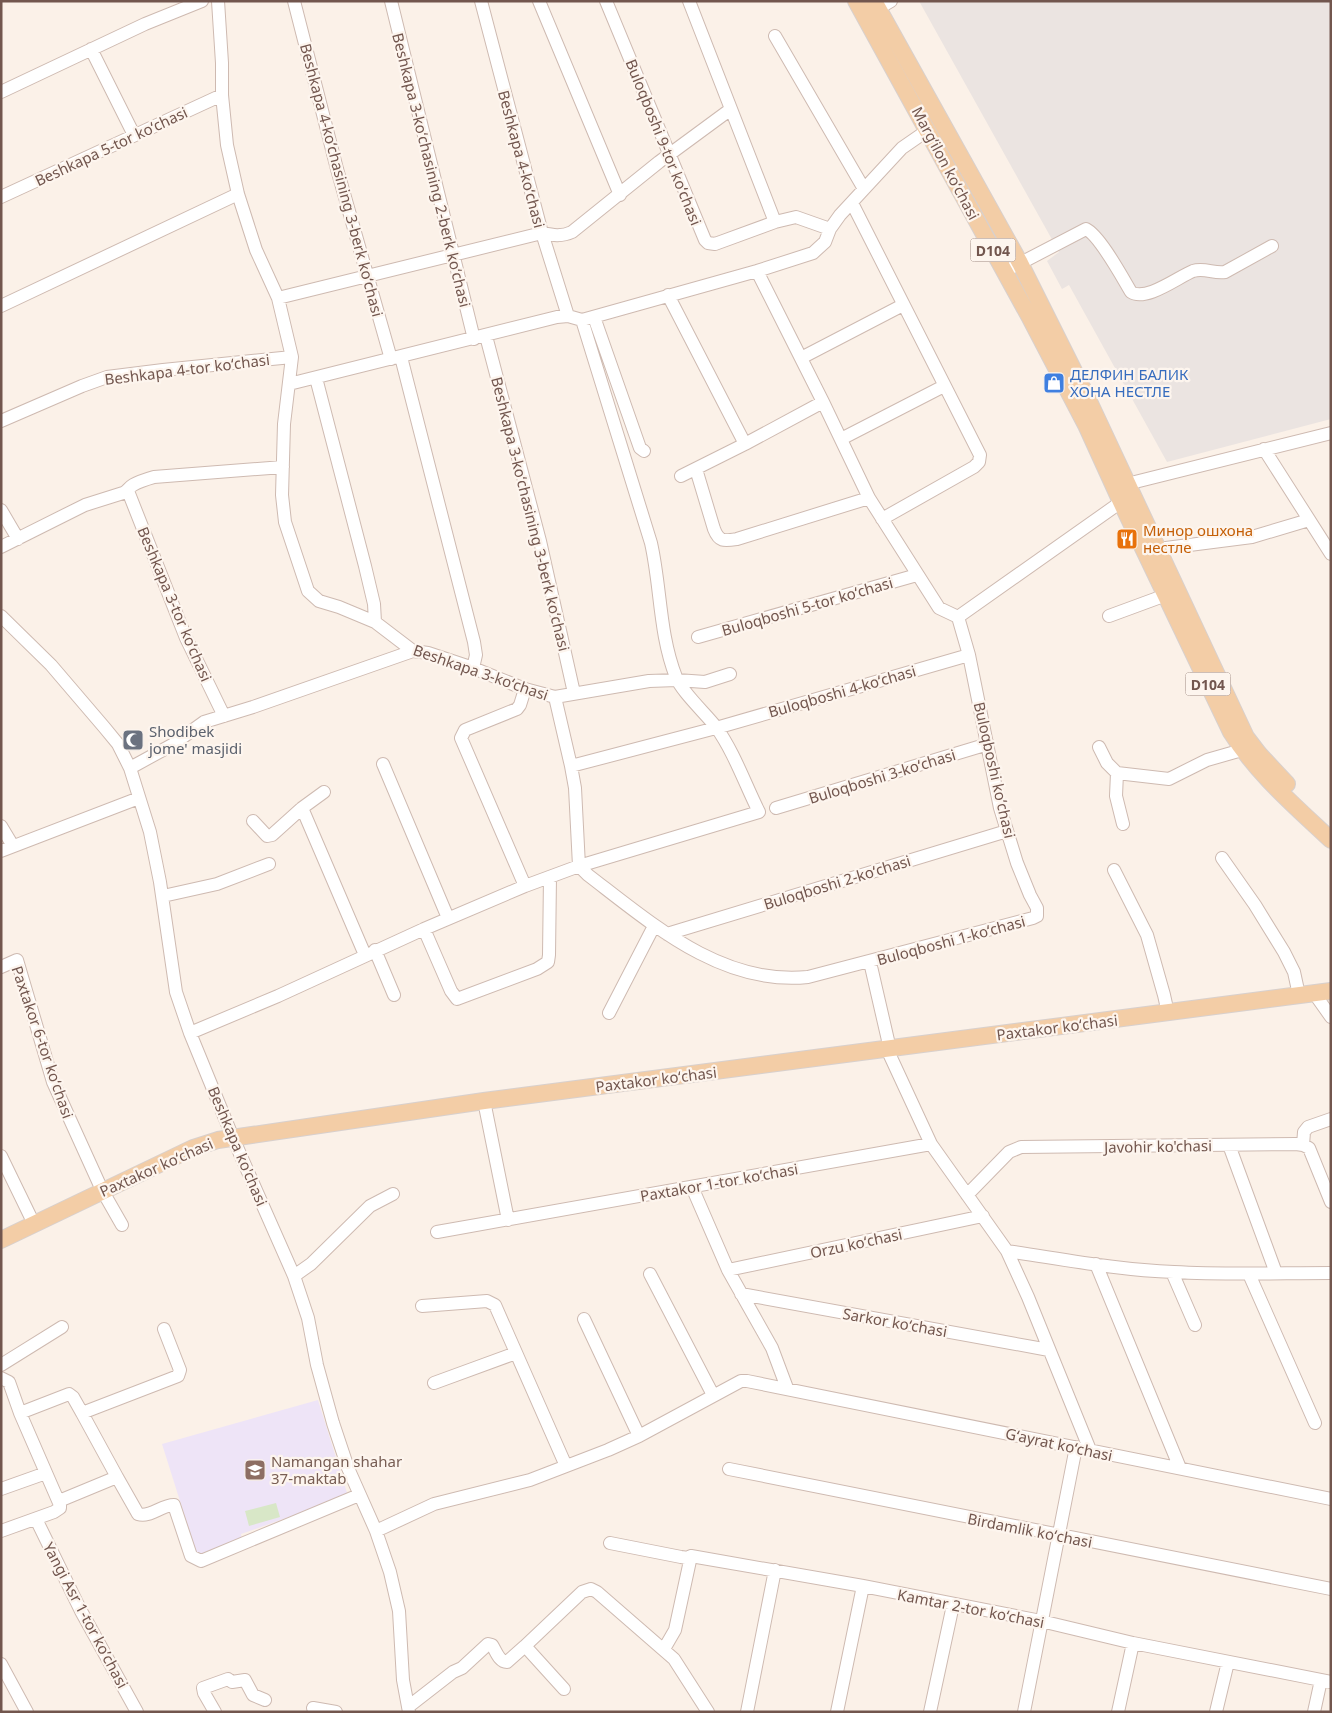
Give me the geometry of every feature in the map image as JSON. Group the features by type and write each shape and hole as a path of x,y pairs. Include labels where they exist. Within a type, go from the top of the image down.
{"main road":[{"name":"Margʻilon koʻchasi","path":"856,1 1030,316 1086,425 1231,732 1242,750 1263,776 1331,840"},
{"name":"Margʻilon koʻchasi","path":"881,4 1020,263 1086,395 1246,737 1277,774 1331,826"},
{"name":"Paxtakor koʻchasi","path":"1,1240 102,1190 194,1148 218,1140 484,1101 1331,991"}],"street":[{"path":"1,92 144,24 202,1"},
{"name":"Beshkapa 4-tor koʻchasi","path":"218,1 222,96 227,145 238,194 256,250 278,298 292,357 289,384"},
{"name":"Beshkapa 4-koʻchasining 3-berk koʻchasi","path":"294,1 368,275 396,358"},
{"name":"Beshkapa 3-koʻchasining 2-berk koʻchasi","path":"391,1 452,255 480,337"},
{"name":"Beshkapa 4-koʻchasi","path":"482,1 542,233 568,316"},
{"path":"539,1 620,195"},
{"name":"Buloqboshi 9-tor koʻchasi","path":"606,1 671,155 699,230 705,240 715,244 775,222"},
{"path":"689,1 775,222 796,217 830,229"},
{"path":"774,36 864,189"},
{"path":"91,49 134,135"},
{"name":"Beshkapa 5-tor koʻchasi","path":"1,197 222,96"},
{"path":"278,298 542,233 554,236 566,235 731,109"},
{"path":"289,384 568,316 588,318 757,271 814,253 825,242 830,229 840,215 902,148 928,130"},
{"path":"1,306 238,194"},
{"path":"852,203 980,456 979,462 974,468 882,519"},
{"path":"1004,272 1086,229 1092,232 1132,292 1140,296 1200,269 1225,272 1272,246"},
{"path":"757,271 869,498 940,608 958,617 1121,502"},
{"path":"668,295 745,444"},
{"path":"801,358 903,306"},
{"path":"588,318 640,448 644,452"},
{"path":"190,1033 278,996 448,918 525,886 579,866 759,812 726,742 677,680 663,632 656,565 651,542 588,318"},
{"name":"Beshkapa 3-koʻchasining 3-berk koʻchasi","path":"480,337 540,542 574,693"},
{"name":"Beshkapa 4-tor koʻchasi","path":"1,421 107,377 292,357"},
{"path":"396,358 474,642 476,655 474,668"},
{"path":"316,378 365,566 374,604 375,622"},
{"name":"Beshkapa 3-koʻchasi","path":"289,384 284,424 282,495 285,522 308,591 319,601 375,622 412,651 428,653 474,668 524,689 555,697 649,681 705,682 730,674"},
{"path":"841,439 944,386"},
{"path":"681,476 823,402"},
{"path":"1127,484 1331,433"},
{"path":"1264,449 1331,554"},
{"path":"1,546 85,505 128,491 136,483 154,477 283,466"},
{"path":"696,469 714,529 717,537 722,540 737,539 869,498"},
{"name":"Beshkapa 3-tor koʻchasi","path":"128,491 186,638 224,716"},
{"path":"1,510 18,539"},
{"path":"1158,549 1252,537 1309,520"},
{"name":"Buloqboshi 5-tor koʻchasi","path":"698,637 917,575"},
{"path":"1108,616 1166,594"},
{"name":"Beshkapa ko'chasi","path":"1,616 51,665 104,727 118,744 130,768 150,832 163,896 176,992 190,1033 233,1138 294,1276 308,1318 317,1365 333,1423 348,1468 376,1531 396,1592 403,1680 408,1709"},
{"name":"Buloqboshi koʻchasi","path":"958,617 969,655 1000,808 1030,895 1037,908 1037,916 1033,918"},
{"path":"130,768 172,745 204,722 412,651"},
{"name":"Buloqboshi 4-koʻchasi","path":"571,766 716,728 969,655"},
{"path":"524,689 520,705 465,730 461,738 525,886"},
{"path":"555,697 575,788 579,866"},
{"name":"Buloqboshi 3-koʻchasi","path":"776,808 988,744"},
{"path":"1100,747 1107,763 1117,773 1169,779 1207,760 1242,750"},
{"path":"383,764 448,918"},
{"path":"1117,773 1116,796 1123,824"},
{"path":"253,821 267,836 272,836 302,808 324,792"},
{"path":"1,826 7,848 139,798"},
{"path":"302,808 370,953 394,995"},
{"name":"Buloqboshi 2-koʻchasi","path":"668,934 1007,831"},
{"path":"1222,858 1255,905 1307,994 1331,1017"},
{"path":"163,896 217,884 269,864"},
{"name":"Buloqboshi 1-koʻchasi","path":"579,866 654,926 704,957 729,967 767,976 808,977 1033,918"},
{"path":"1114,870 1133,904 1147,935 1168,1013"},
{"path":"424,929 451,991 457,999 538,969 548,962 549,955 550,877"},
{"path":"609,1013 654,926"},
{"name":"Paxtakor 6-tor koʻchasi","path":"1,967 17,960 53,1082 102,1190"},
{"path":"870,962 889,1049 931,1144 1007,1251 1028,1297 1090,1450"},
{"path":"484,1101 508,1220"},
{"path":"1331,1111 1315,1116 1310,1120 1304,1132 1302,1144 1309,1148 1314,1157 1331,1202"},
{"path":"1308,1127 1331,1119"},
{"name":"Paxtakor 1-tor koʻchasi","path":"438,1232 931,1144"},
{"name":"Javohir ko'chasi","path":"967,1195 1009,1152 1021,1147 1302,1144"},
{"path":"1229,1145 1276,1273"},
{"path":"1,1156 34,1224"},
{"path":"692,1187 728,1270 772,1348 788,1388"},
{"path":"102,1190 122,1225"},
{"path":"294,1276 311,1264 370,1206 393,1194"},
{"name":"Orzu koʻchasi","path":"728,1270 983,1216"},
{"path":"1007,1251 1096,1264 1172,1272 1249,1274 1331,1273"},
{"path":"1096,1264 1180,1468"},
{"path":"1172,1272 1195,1325"},
{"path":"650,1274 713,1395"},
{"path":"1249,1274 1315,1423"},
{"name":"Sarkor koʻchasi","path":"741,1294 1049,1350"},
{"path":"422,1306 487,1301 495,1306 566,1466"},
{"path":"584,1319 639,1436"},
{"path":"1,1365 62,1327"},
{"path":"82,1413 178,1376 180,1370 164,1329"},
{"path":"434,1383 516,1352"},
{"path":"1,1378 9,1382 20,1413 60,1506 58,1510 1,1531"},
{"name":"Gʻayrat koʻchasi","path":"376,1531 434,1504 530,1480 608,1450 639,1436 713,1395 741,1381 747,1380 1331,1499"},
{"path":"20,1413 69,1394 73,1397 138,1514 143,1516 174,1505 191,1556 201,1561 359,1495"},
{"path":"1024,1712 1076,1447"},
{"name":"Birdamlik koʻchasi","path":"729,1469 1331,1589"},
{"path":"1,1489 46,1473"},
{"path":"59,1501 117,1477"},
{"name":"Yangi Asr 1-tor koʼchasi","path":"36,1518 81,1611 137,1712"},
{"name":"Kamtar 2-tor koʻchasi","path":"610,1543 681,1557 688,1558 691,1556 862,1586 1041,1621 1133,1643 1326,1681"},
{"path":"664,1649 675,1630 691,1556"},
{"path":"747,1712 775,1570"},
{"path":"837,1712 862,1586"},
{"path":"408,1709 453,1672 462,1668 488,1644 492,1645 501,1660 507,1662 586,1589 591,1589 674,1659 708,1712"},
{"path":"930,1712 953,1605"},
{"path":"1118,1712 1133,1643"},
{"path":"525,1646 564,1689"},
{"path":"1216,1712 1228,1662"},
{"path":"1,1664 27,1712"},
{"path":"215,1712 203,1688 228,1679 232,1682 245,1680 253,1694 264,1700"},
{"path":"1314,1712 1326,1681"},
{"path":"313,1708 336,1712"}],"shaded area":[{"path":"919,1 1331,1 1331,419 1167,462 1069,285 1062,289 1047,261 1059,252"},
{"name":"Namangan shahar 37-maktab","path":"318,1400 348,1496 241,1534 242,1539 197,1555 162,1444"}],"green space":[{"path":"276,1503 280,1517 249,1526 245,1511"}],"place":[{"name":"ДЕЛФИН БАЛИК ХОНА НЕСТЛЕ","path":"1054,383"},
{"name":"Минор ошхона нестле","path":"1127,539"},
{"name":"Shodibek jome' masjidi","path":"133,740"},
{"name":"Namangan shahar 37-maktab","path":"255,1470"}]}
